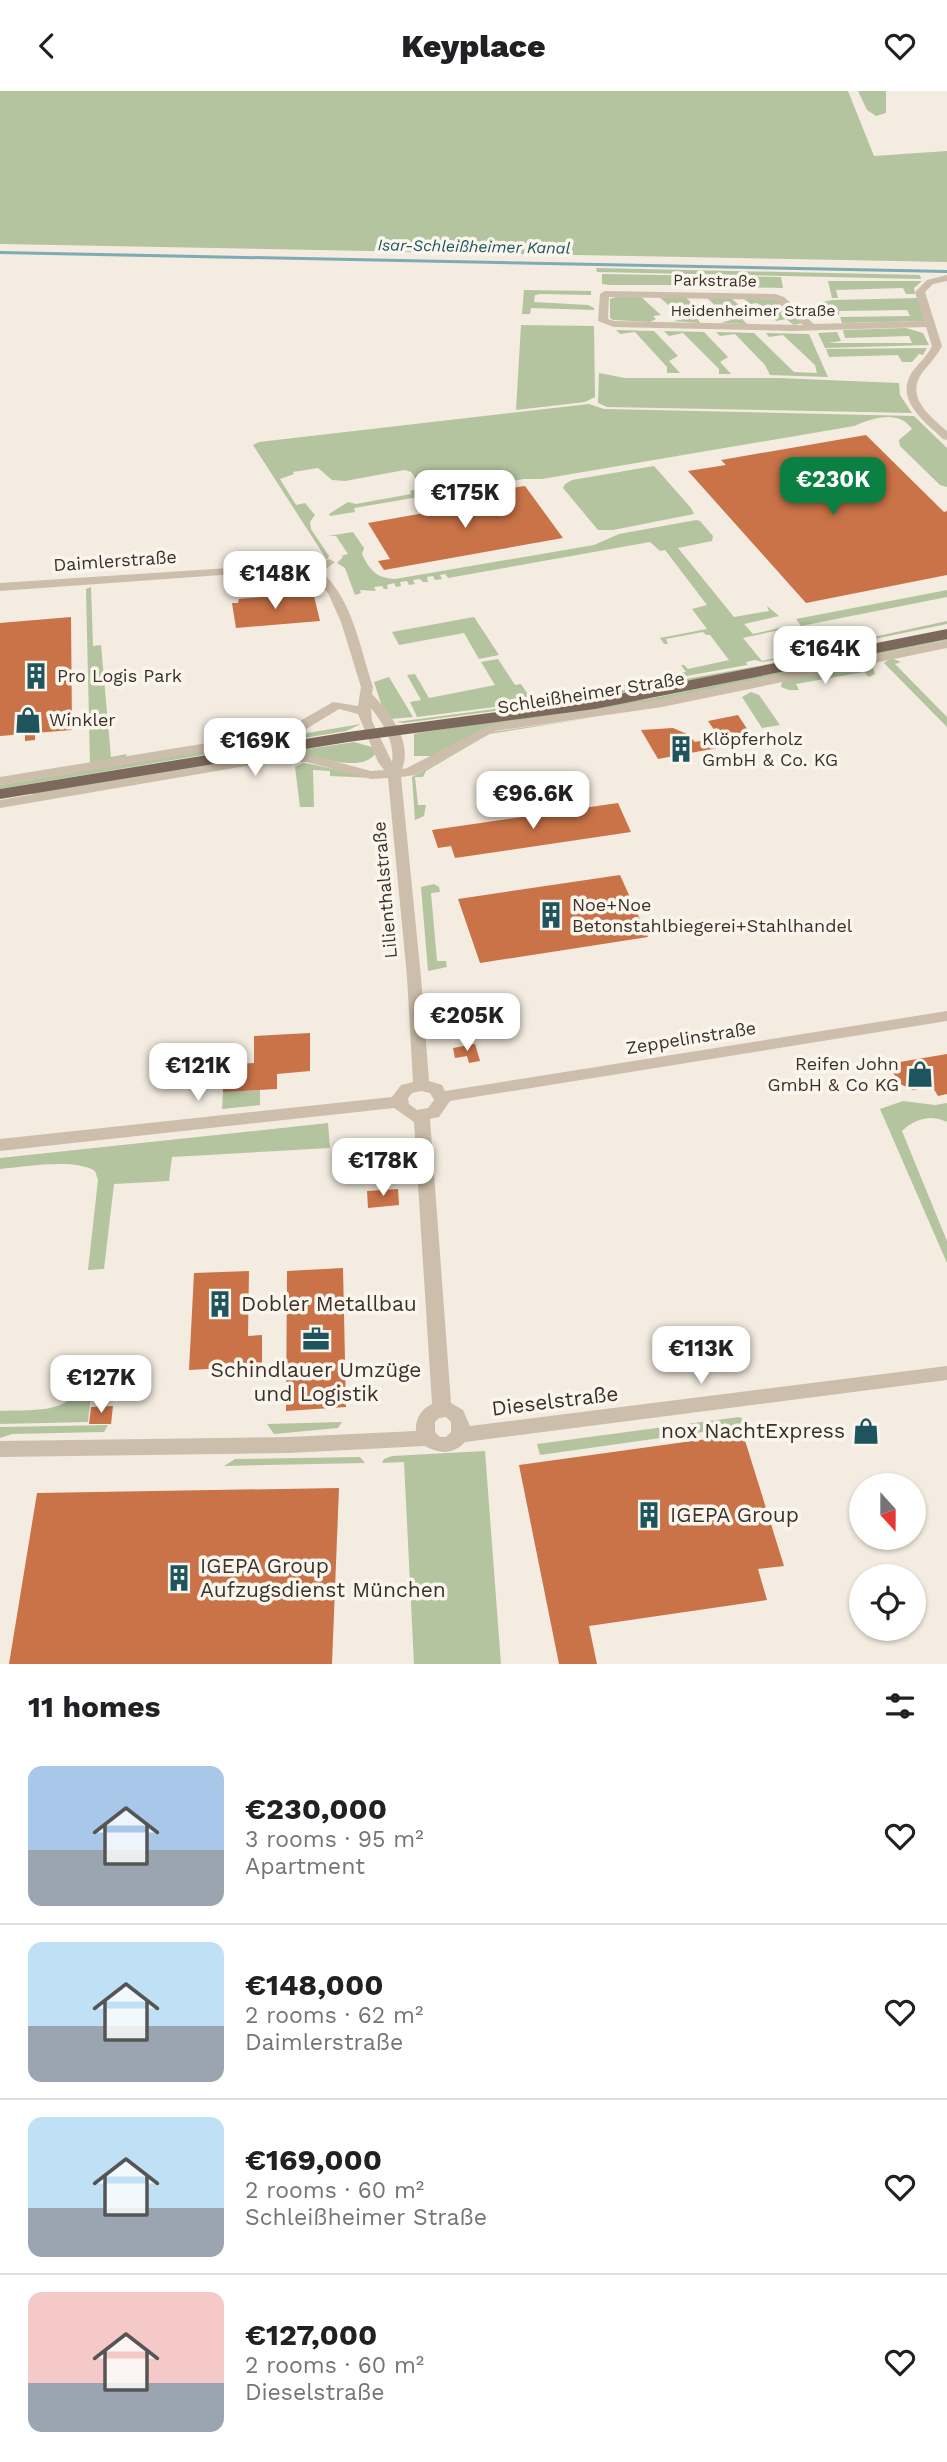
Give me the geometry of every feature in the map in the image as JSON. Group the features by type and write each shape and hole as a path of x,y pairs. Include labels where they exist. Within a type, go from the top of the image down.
{"main road":[{"name":"Schleißheimer Straße","path":"0,794 391,731 674,690 947,633"}],"street":[{"path":"947,278 930,282 920,292 937,346 912,380 911,390 913,403 941,426 947,437"},
{"name":"Heidenheimer Straße","path":"605,294 603,321 607,323 811,327 930,324"},
{"name":"Parkstraße","path":"605,294 775,297 782,299 811,327"},
{"path":"329,562 315,572 323,577 338,601 364,678 367,696 364,711 373,734"},
{"name":"Daimlerstraße","path":"0,587 277,568 300,567 315,572"},
{"name":"Schleißheimer Straße","path":"0,804 269,758 307,758 372,775 394,774 424,766 492,728 662,703 947,643"},
{"path":"0,781 270,737 298,728 352,697 367,696 376,705 391,731"},
{"path":"336,706 364,711"},
{"name":"Lilienthalstraße","path":"391,731 400,756 394,774"},
{"name":"Lilienthalstraße","path":"373,734 385,762 394,774 414,977 421,1085"},
{"name":"Zeppelinstraße","path":"441,1097 947,1016"},
{"path":"421,1085 432,1087 441,1097 438,1110 422,1116 404,1111 399,1103 400,1097 407,1089 421,1085"},
{"path":"0,1145 399,1103"},
{"path":"422,1116 442,1411"},
{"name":"Dieselstraße","path":"460,1435 947,1373"},
{"path":"442,1411 453,1413 461,1420 460,1435 446,1444 436,1443 428,1438 423,1429 426,1418 442,1411"},
{"path":"0,1449 289,1445 428,1438"}],"green space":[{"path":"0,91 848,91 874,156 947,151 947,262 0,244"},
{"path":"858,91 886,91 886,113 876,116 867,110"},
{"path":"596,268 920,275 921,279 597,272"},
{"path":"602,274 781,277 783,288 609,285 602,284"},
{"path":"828,281 922,281 914,288 915,294 906,294 903,288 836,290 838,298 832,298"},
{"path":"524,290 591,291 591,295 535,295 534,302 588,305 594,310 531,308 530,314 522,314"},
{"path":"640,296 661,315 653,316 656,319 650,322 613,320 610,318 610,299"},
{"path":"659,297 685,297 706,316 697,318 700,323 673,321 685,319"},
{"path":"707,298 731,298 752,317 742,319 747,324 721,323 731,320"},
{"path":"743,298 776,299 802,323 794,325 786,319 776,321 770,314 758,316 754,312 765,310 757,303 750,304"},
{"path":"919,298 927,321 842,323 840,317 910,316 907,310 839,311 839,315 807,316 799,310 825,312 821,302 833,300"},
{"path":"521,325 594,326 595,397 585,402 516,410"},
{"path":"906,328 923,333 929,345 825,348 818,333 837,332 841,341 828,343 912,343 909,336 845,338 843,330"},
{"path":"616,330 654,331 678,356 669,361 680,373 667,373 667,367 635,332 620,334"},
{"path":"664,331 704,332 728,357 720,362 731,374 719,374 719,369 683,333 669,336"},
{"path":"716,332 754,333 794,372 817,373 815,365 783,335 769,337 766,333 809,334 828,377 770,375 765,365 735,334 720,336"},
{"path":"927,348 923,355 919,354 912,362 902,362 898,355 829,357 826,349"},
{"path":"599,373 625,378 778,378 899,383 900,395 912,413 607,407 598,403"},
{"path":"589,404 604,409 914,416 947,448 947,487 940,485 900,446 899,440 912,429 907,423 893,417 542,479 524,479 354,508 355,512 330,516 329,514 348,502 356,504 411,494 410,491 422,488 411,472 405,470 345,481 332,480 318,468 293,472 294,474 280,479 296,505 305,503 315,515 310,522 311,529 329,556 327,560 253,445 259,442"},
{"path":"654,466 694,514 613,530 598,530 563,488 572,480"},
{"path":"696,520 713,536 712,541 678,548 734,617 769,611 767,606 779,616 744,624 753,634 788,626 789,628 743,638 762,661 947,621 947,624 763,662 755,660 746,662 747,665 571,697 417,717 410,702 421,700 407,675 415,674 429,698 495,685 481,662 498,659 515,685 521,684 531,699 580,689 582,693 686,672 681,665 688,669 729,660 710,635 703,632 666,639 668,644 664,644 660,638 707,629 692,609 707,605 665,550 660,551 650,542 448,578 445,574 440,575 442,579 427,577 428,582 413,580 415,584 409,585 407,581 400,582 401,586 396,587 394,583 387,585 388,589 382,586 374,587 376,591 360,590 361,593 355,595 345,568 337,563 343,557 341,556 348,554 336,536 328,536 353,532 364,548 362,554 371,569 383,577 395,579 594,545 619,534"},
{"path":"91,587 93,646 101,645 111,757 127,754 125,758 90,764 86,589"},
{"path":"947,590 947,597 801,626 796,619"},
{"path":"474,617 499,655 479,659 464,633 399,645 392,632"},
{"path":"947,638 651,702 492,725 432,756 414,756 414,734 648,699"},
{"path":"891,658 901,662 895,664 947,717 947,727 884,663"},
{"path":"786,661 625,694 396,722 578,698"},
{"path":"862,664 873,668 875,674 869,677 864,672 796,684 799,690 781,687 782,681"},
{"path":"389,677 413,717 390,719 383,710 374,682"},
{"path":"751,692 759,695 780,725 762,728 742,697"},
{"path":"589,718 489,734 426,771 423,777 415,777 418,805 426,805 424,816 415,820 412,777 492,732"},
{"path":"361,724 346,731 0,789 0,785"},
{"path":"354,742 372,747 375,754 368,760 347,763 289,753 34,795 28,792"},
{"path":"303,763 373,778 330,776 330,771 313,770 314,807 300,807 295,767"},
{"path":"434,884 439,887 440,892 431,893 437,961 446,961 447,967 428,971 421,887"},
{"path":"260,1090 260,1105 222,1109 223,1092"},
{"path":"903,1101 935,1105 947,1103 947,1122 935,1118 923,1119 902,1131 947,1241 947,1263 880,1109"},
{"path":"328,1123 330,1148 172,1157 169,1181 114,1184 104,1269 88,1270 98,1180 95,1171 62,1164 0,1169 0,1158"},
{"path":"77,1385 92,1385 88,1422 0,1424 0,1411 56,1406 73,1395"},
{"path":"739,1417 743,1419 738,1427 540,1455 537,1444"},
{"path":"342,1422 338,1428 274,1434 267,1424"},
{"path":"108,1425 104,1432 12,1434 0,1438 0,1427"},
{"path":"485,1451 501,1664 414,1664 404,1462 382,1463 384,1459 392,1456"},
{"path":"360,1457 365,1463 224,1466 235,1459"}],"water":[{"path":"0,251 947,270 947,273 0,254"}],"building":[{"path":"866,435 944,512 947,511 947,575 806,603 688,471 726,465 721,460"},
{"path":"525,486 563,538 384,570 378,561 390,559 368,523 492,501 486,492"},
{"path":"307,593 307,596 314,596 320,621 236,628 232,603 238,603 239,599"},
{"name":"Pro Logis Park","path":"71,617 72,730 35,733 35,740 25,741 25,734 0,736 0,623"},
{"name":"Klöpferholz GmbH & Co. KG","path":"738,715 755,741 658,759 641,730 673,728 687,734 695,742 719,737 708,721"},
{"path":"618,803 631,832 455,858 451,846 438,848 432,830"},
{"name":"Noe+Noe Betonstahlbiegerei+Stahlhandel","path":"620,875 648,937 480,963 458,899"},
{"path":"310,1033 310,1071 277,1074 277,1089 223,1092 222,1065 254,1063 254,1036"},
{"path":"475,1044 480,1061 469,1063 467,1056 455,1058 453,1048"},
{"name":"Reifen John GmbH & Co KG","path":"947,1054 947,1094 938,1096 932,1086 913,1090 900,1084 888,1064"},
{"path":"398,1189 399,1205 368,1208 367,1191"},
{"name":"Schindlauer Umzüge und Logistik","path":"343,1268 346,1407 286,1411 287,1271"},
{"name":"Dobler Metallbau","path":"249,1271 248,1336 262,1335 262,1366 189,1370 194,1273"},
{"path":"113,1406 111,1424 89,1424 91,1407"},
{"name":"IGEPA Group","path":"743,1434 784,1566 758,1569 767,1600 589,1626 597,1664 559,1664 519,1465"},
{"name":"IGEPA Group Aufzugsdienst München","path":"339,1488 332,1664 9,1664 37,1493"}],"place":[{"name":"Pro Logis Park","path":"36,676"},
{"name":"Winkler","path":"28,720"},
{"name":"Klöpferholz GmbH & Co. KG","path":"681,749"},
{"name":"Noe+Noe Betonstahlbiegerei+Stahlhandel","path":"551,915"},
{"name":"Reifen John GmbH & Co KG","path":"920,1074"},
{"name":"Dobler Metallbau","path":"220,1304"},
{"name":"Schindlauer Umzüge und Logistik","path":"316,1339"},
{"name":"nox NachtExpress","path":"866,1431"},
{"name":"IGEPA Group","path":"649,1515"},
{"name":"IGEPA Group Aufzugsdienst München","path":"179,1578"}],"water label":[{"name":"Isar-Schleißheimer Kanal","path":"474,246"}]}
